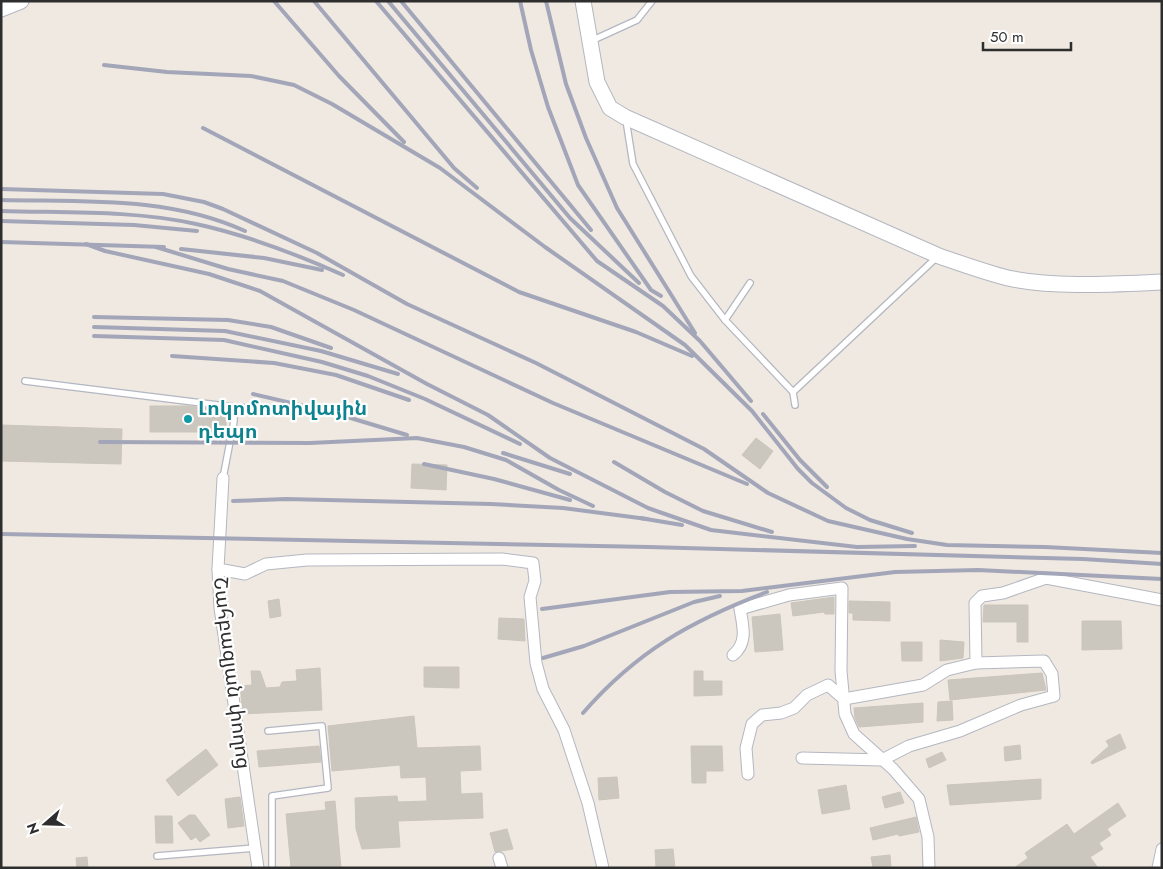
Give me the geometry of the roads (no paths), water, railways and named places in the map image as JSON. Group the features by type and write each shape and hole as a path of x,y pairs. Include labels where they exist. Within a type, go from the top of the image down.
{"street":[{"path":"1,9 21,1"},
{"path":"583,1 597,82 610,108 625,117 939,256 1000,276 1042,283 1128,284 1162,282"},
{"name":"Շահբազյան փողոց","path":"223,478 218,569 220,608 258,868"},
{"path":"218,569 245,574 266,564 307,560 502,559 533,563 535,581 530,597 536,663 543,689 564,730 588,804 603,868"},
{"path":"976,663 975,603 982,596 1004,593 1046,578 1162,600"},
{"path":"733,655 739,649 744,637 740,609 789,595 842,588 841,671 845,714 854,734 919,799 928,837 929,868"},
{"path":"802,758 882,760 909,746 960,731 1021,705 1054,696 1052,674 1044,661 976,663 947,670 924,685 844,699"},
{"path":"748,774 746,748 752,724 762,715 781,713 794,708 807,695 828,685 844,699"},
{"path":"1158,868 1162,848"}],"lane":[{"path":"589,42 636,20 652,1"},
{"path":"625,117 633,164 691,276 725,320 793,392 795,404"},
{"path":"793,392 939,256"},
{"path":"725,320 750,283"},
{"path":"25,381 234,407 297,411"},
{"path":"223,478 234,420 234,407"},
{"path":"268,731 322,726 328,788 272,796 272,868"},
{"path":"157,856 255,848"}],"railway":[{"path":"274,1 339,76 404,142"},
{"path":"314,1 454,168 477,188"},
{"path":"376,1 597,261 663,306 700,341 751,401"},
{"path":"388,1 570,218 639,283"},
{"path":"401,1 591,230"},
{"path":"520,1 531,50 548,107 578,185 651,290 661,296"},
{"path":"546,1 566,84 586,138 617,208 695,333"},
{"path":"104,65 167,72 251,76 294,85 332,104 440,168 545,247 685,345 752,411 798,469 812,483 846,508 870,520 912,533"},
{"path":"203,128 519,292 636,332 692,356"},
{"path":"1,189 163,194 204,202 223,209 317,253 407,304 536,363 704,449 768,493 828,521 907,539 947,545 1045,547 1162,553"},
{"path":"1,200 94,201 156,206 216,220 245,231"},
{"path":"1,211 123,214 196,224 253,239 343,275"},
{"path":"1,221 134,225 197,231"},
{"path":"1,242 164,247"},
{"path":"86,244 105,251 209,274 260,291 427,384 488,415 550,458 648,508 711,530 857,547 915,546"},
{"path":"156,247 228,269 283,281 354,310 553,403 747,484"},
{"path":"181,249 264,258 322,270"},
{"path":"94,317 228,320 271,327 331,348"},
{"path":"94,327 225,331 321,351 398,374"},
{"path":"94,336 224,340 322,362 368,376 425,399 520,444"},
{"path":"172,356 274,363 336,375 409,400"},
{"path":"253,394 334,413 407,435"},
{"path":"763,414 800,460 827,487"},
{"path":"100,442 310,443 417,438 464,447 506,460 559,490 593,506"},
{"path":"503,453 570,474"},
{"path":"614,462 665,492 703,511 772,532"},
{"path":"424,464 494,479 570,500"},
{"path":"233,501 286,499 491,504 563,508 647,519"},
{"path":"640,518 682,525"},
{"path":"1,534 649,547 1083,559 1162,564"},
{"path":"542,609 670,592 742,591 895,572 978,570 1162,579"},
{"path":"583,713 624,672 667,640 714,614 767,592"},
{"path":"543,658 584,646 694,602 720,596"}],"place":[{"name":"Լոկոմոտիվային դեպո","path":"188,419"}]}
